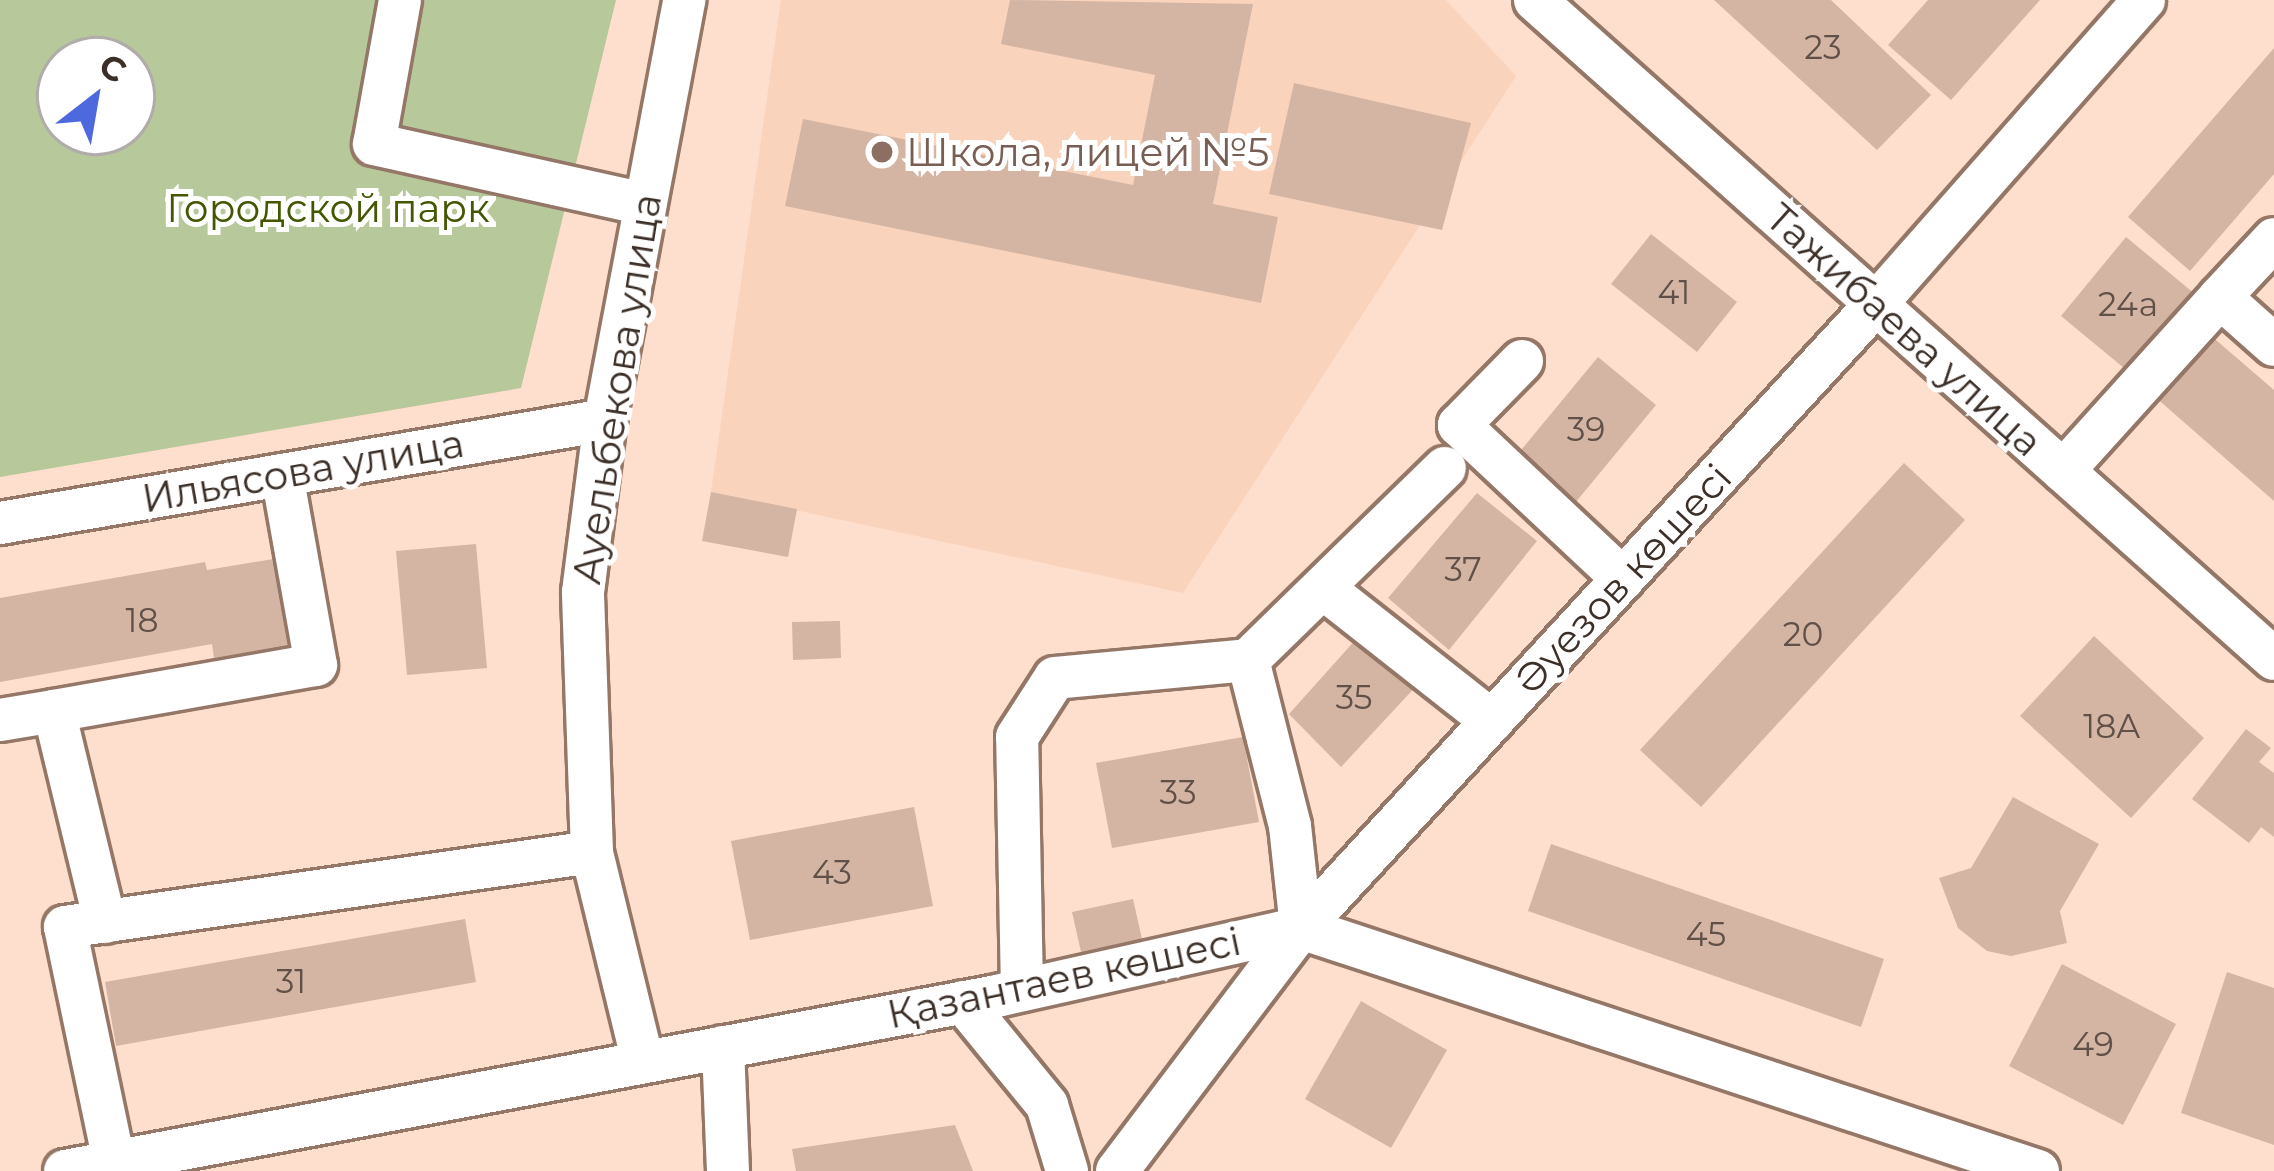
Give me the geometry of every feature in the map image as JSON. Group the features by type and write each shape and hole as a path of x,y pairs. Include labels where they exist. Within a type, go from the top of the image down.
{"street":[{"path":"400,0 374,144 646,204"},
{"name":"Ауельбекова улица","path":"643,1062 592,852 583,592 605,420 684,0"},
{"name":"Тажибаева улица","path":"1535,0 2274,659"},
{"name":"Әуезов көшесі","path":"1117,1171 1301,928 1876,305 2126,6"},
{"path":"2062,471 2274,239"},
{"path":"2220,296 2274,345"},
{"path":"1522,361 1459,425 1623,579"},
{"name":"Ильясова улица","path":"0,523 605,420"},
{"path":"1022,990 1017,737 1055,679 1249,661 1445,468"},
{"path":"0,720 316,665 282,475"},
{"path":"1323,588 1492,721"},
{"path":"1249,661 1290,826 1301,928 2038,1171"},
{"path":"55,711 104,922"},
{"path":"115,1166 65,927 592,852"},
{"name":"Қазантаев көшесі","path":"65,1171 115,1166 963,1002 1301,928"},
{"path":"963,1002 1047,1105 1067,1171"},
{"path":"723,1047 728,1171"}],"shaded area":[{"path":"781,0 1446,0 1516,76 1183,593 711,492"}],"green space":[{"name":"Городской парк","path":"0,0 616,0 521,388 0,477"}],"building":[{"name":"Школа, лицей №5","path":"1010,0 1253,4 1213,204 1278,217 1261,303 785,206 803,119 1133,185 1155,75 1001,44"},
{"path":"1714,0 1831,0 1931,95 1877,150"},
{"path":"1928,0 2040,0 1951,100 1888,45"},
{"path":"2274,48 2274,174 2190,271 2128,217"},
{"path":"1294,83 1471,123 1442,230 1269,194"},
{"path":"1651,234 1737,302 1697,352 1611,284"},
{"path":"2126,237 2195,294 2130,373 2061,316"},
{"path":"2209,334 2274,390 2274,501 2154,396"},
{"path":"1598,357 1656,405 1575,503 1517,455"},
{"path":"1904,463 1965,520 1701,807 1640,750"},
{"path":"711,492 797,509 788,557 702,541"},
{"path":"1477,493 1537,541 1449,650 1388,598"},
{"path":"476,544 487,668 407,675 396,551"},
{"path":"273,559 288,646 214,658 212,644 0,682 0,598 205,562 207,570"},
{"path":"840,621 841,658 793,660 792,622"},
{"path":"2094,636 2204,738 2131,818 2020,716"},
{"path":"1358,637 1420,682 1341,767 1289,714"},
{"path":"2246,729 2271,748 2259,762 2274,773 2274,837 2261,827 2249,843 2192,799"},
{"path":"1243,737 1259,822 1112,848 1096,763"},
{"path":"2013,797 2099,844 2060,911 2067,943 2011,956 1987,951 1958,928 1939,878 1971,868"},
{"path":"914,807 933,906 750,940 731,841"},
{"path":"1551,844 1884,959 1861,1027 1528,911"},
{"path":"1133,899 1142,939 1081,952 1072,912"},
{"path":"465,919 476,982 116,1046 105,982"},
{"path":"2062,964 2176,1024 2123,1125 2009,1066"},
{"path":"2227,972 2274,988 2274,1145 2181,1113"},
{"path":"1361,1001 1447,1050 1391,1148 1305,1099"},
{"path":"955,1125 973,1171 796,1171 792,1149"}],"place":[{"name":"Школа, лицей №5","path":"882,152"}]}
